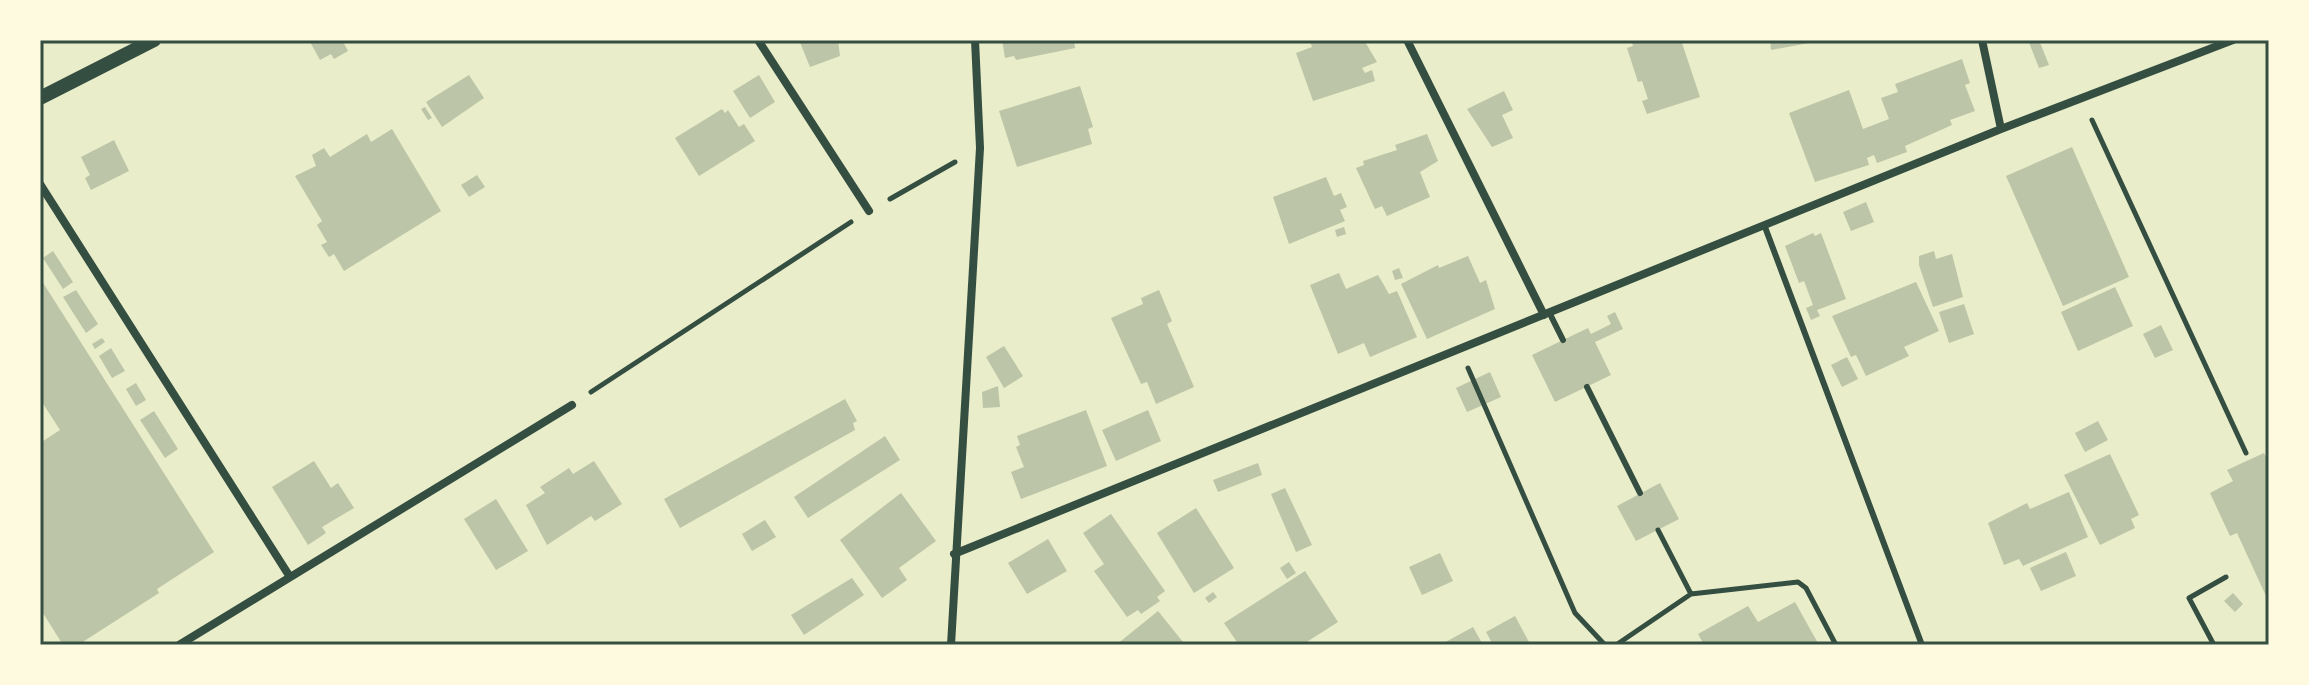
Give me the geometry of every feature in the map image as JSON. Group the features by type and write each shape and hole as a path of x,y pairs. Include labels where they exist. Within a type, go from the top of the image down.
{"street":[{"path":"40,98 154,40"},
{"path":"758,40 869,211"},
{"path":"951,645 980,148 975,40"},
{"path":"1407,40 1547,313"},
{"path":"1982,40 2001,129"},
{"path":"954,554 2001,129 2233,40"},
{"path":"40,184 290,577"},
{"path":"179,645 572,405"}],"lane":[{"path":"1765,227 1922,645"},
{"path":"1547,313 1563,340"},
{"path":"1587,387 1640,493"}],"path":[{"path":"2082,98 2246,453"},
{"path":"572,405 869,211 980,148"},
{"path":"1460,349 1575,613 1605,645"},
{"path":"1658,530 1691,594"},
{"path":"2214,645 2189,598 2226,577"},
{"path":"1616,645 1691,594 1798,582 1806,588 1836,645"}],"building":[{"path":"309,40 342,40 348,51 334,59 331,54 320,60"},
{"path":"799,40 838,40 840,56 810,67"},
{"path":"1002,40 1074,40 1075,48 1016,60 1014,56 1005,58"},
{"path":"1364,40 1377,62 1362,68 1365,73 1372,70 1375,81 1313,101 1296,53 1312,47 1310,41"},
{"path":"1631,40 1681,40 1700,97 1647,114 1642,101 1648,99 1642,81 1638,82 1627,48 1633,46"},
{"path":"1770,40 1808,40 1809,43 1771,50"},
{"path":"2028,40 2039,40 2049,65 2039,68"},
{"path":"1962,59 1970,83 1965,85 1975,111 1950,120 1952,125 1905,146 1907,152 1877,163 1874,155 1867,158 1869,165 1815,182 1789,113 1849,90 1863,129 1889,119 1881,98 1898,92 1895,84"},
{"path":"469,75 484,98 442,127 426,102"},
{"path":"759,75 775,102 750,118 733,91"},
{"path":"1080,86 1093,127 1088,129 1092,144 1017,167 999,111"},
{"path":"1504,91 1513,110 1502,115 1513,138 1492,147 1467,109"},
{"path":"425,107 432,118 428,120 421,109"},
{"path":"722,109 725,113 728,110 739,127 744,124 755,141 699,176 675,138"},
{"path":"392,129 441,211 344,271 334,254 329,257 321,245 327,242 317,225 322,221 295,176 316,166 312,155 324,148 330,157 367,134 371,142"},
{"path":"1427,134 1438,161 1420,172 1430,197 1387,216 1382,206 1375,209 1356,168 1364,165 1363,161 1397,150 1395,145"},
{"path":"114,140 129,171 91,190 85,178 90,175 81,157"},
{"path":"2072,147 2129,277 2063,306 2006,176"},
{"path":"477,175 485,187 469,197 461,185"},
{"path":"1326,177 1334,196 1341,193 1347,207 1340,210 1345,221 1289,244 1273,197"},
{"path":"1866,202 1874,222 1851,231 1843,212"},
{"path":"1344,227 1346,234 1337,237 1335,230"},
{"path":"1813,233 1815,236 1821,233 1846,299 1817,310 1820,316 1811,320 1806,308 1813,305 1804,281 1799,283 1785,246"},
{"path":"53,251 73,282 63,289 43,258"},
{"path":"1934,251 1936,259 1952,254 1963,297 1933,307 1919,256"},
{"path":"1468,256 1480,283 1486,280 1495,309 1427,339 1401,284 1438,265 1439,268"},
{"path":"1399,268 1403,278 1395,280 1392,271"},
{"path":"1339,273 1346,289 1378,275 1389,294 1397,291 1417,337 1370,357 1364,343 1338,354 1310,285"},
{"path":"40,278 214,552 157,589 159,593 78,645 63,645 43,613 40,615 40,443 60,430 40,399"},
{"path":"1916,282 1939,331 1904,347 1909,356 1866,376 1856,355 1851,357 1832,316"},
{"path":"2115,287 2133,326 2078,351 2061,312"},
{"path":"76,290 98,324 86,333 63,297"},
{"path":"1159,290 1172,321 1167,324 1194,387 1156,404 1147,382 1141,384 1111,318 1143,304 1141,298"},
{"path":"1964,304 1974,334 1949,343 1939,312"},
{"path":"1615,312 1623,329 1595,342 1611,375 1555,402 1532,355 1588,328 1591,334 1611,324 1607,316"},
{"path":"2161,325 2173,350 2155,358 2143,334"},
{"path":"102,338 105,342 95,349 92,344"},
{"path":"1004,346 1023,376 1004,388 986,357"},
{"path":"111,348 125,371 112,378 99,356"},
{"path":"1847,357 1858,379 1842,387 1831,365"},
{"path":"1490,372 1501,397 1467,412 1456,388"},
{"path":"136,383 146,400 136,406 126,389"},
{"path":"998,386 1000,407 983,408 982,392"},
{"path":"845,399 857,421 853,423 855,430 680,528 664,499"},
{"path":"1086,410 1107,466 1021,499 1011,472 1024,467 1016,447 1020,445 1017,436"},
{"path":"1148,410 1161,441 1116,461 1102,430"},
{"path":"154,411 178,449 165,458 140,420"},
{"path":"2098,421 2108,440 2085,452 2075,433"},
{"path":"885,436 900,460 808,518 794,497"},
{"path":"2264,453 2269,464 2266,596 2237,533 2230,536 2210,493 2233,481 2227,470"},
{"path":"2110,454 2139,515 2131,519 2135,528 2100,545 2064,475"},
{"path":"314,461 331,488 338,483 354,508 322,527 326,533 308,545 272,487"},
{"path":"594,461 622,504 595,521 591,516 547,545 526,505 545,493 540,487 569,468 573,474"},
{"path":"1258,463 1262,475 1218,492 1213,480"},
{"path":"1660,483 1679,519 1636,541 1617,506"},
{"path":"1285,488 1312,545 1296,552 1271,494"},
{"path":"2069,492 2088,537 2023,566 2019,559 2004,565 1988,523 2027,503 2030,509"},
{"path":"901,493 936,541 899,568 907,580 882,598 840,540"},
{"path":"496,499 528,551 496,570 464,519"},
{"path":"1196,508 1234,568 1194,593 1157,533"},
{"path":"1111,514 1165,591 1157,597 1160,601 1141,614 1138,610 1127,617 1094,571 1104,564 1083,533"},
{"path":"765,520 776,537 752,551 742,534"},
{"path":"1048,539 1067,571 1027,594 1008,563"},
{"path":"2066,552 2076,576 2041,591 2030,568"},
{"path":"1440,553 1453,581 1422,595 1409,567"},
{"path":"1289,562 1296,573 1287,579 1280,568"},
{"path":"1305,571 1338,622 1302,645 1239,645 1224,623"},
{"path":"852,578 864,595 804,635 791,615"},
{"path":"1213,592 1217,597 1209,603 1205,598"},
{"path":"2233,593 2243,604 2235,612 2224,601"},
{"path":"1795,602 1819,645 1704,645 1698,634 1748,606 1758,622"},
{"path":"1158,611 1183,642 1116,645"},
{"path":"1515,616 1529,642 1493,645 1486,632"},
{"path":"1473,627 1483,645 1440,645"}]}
